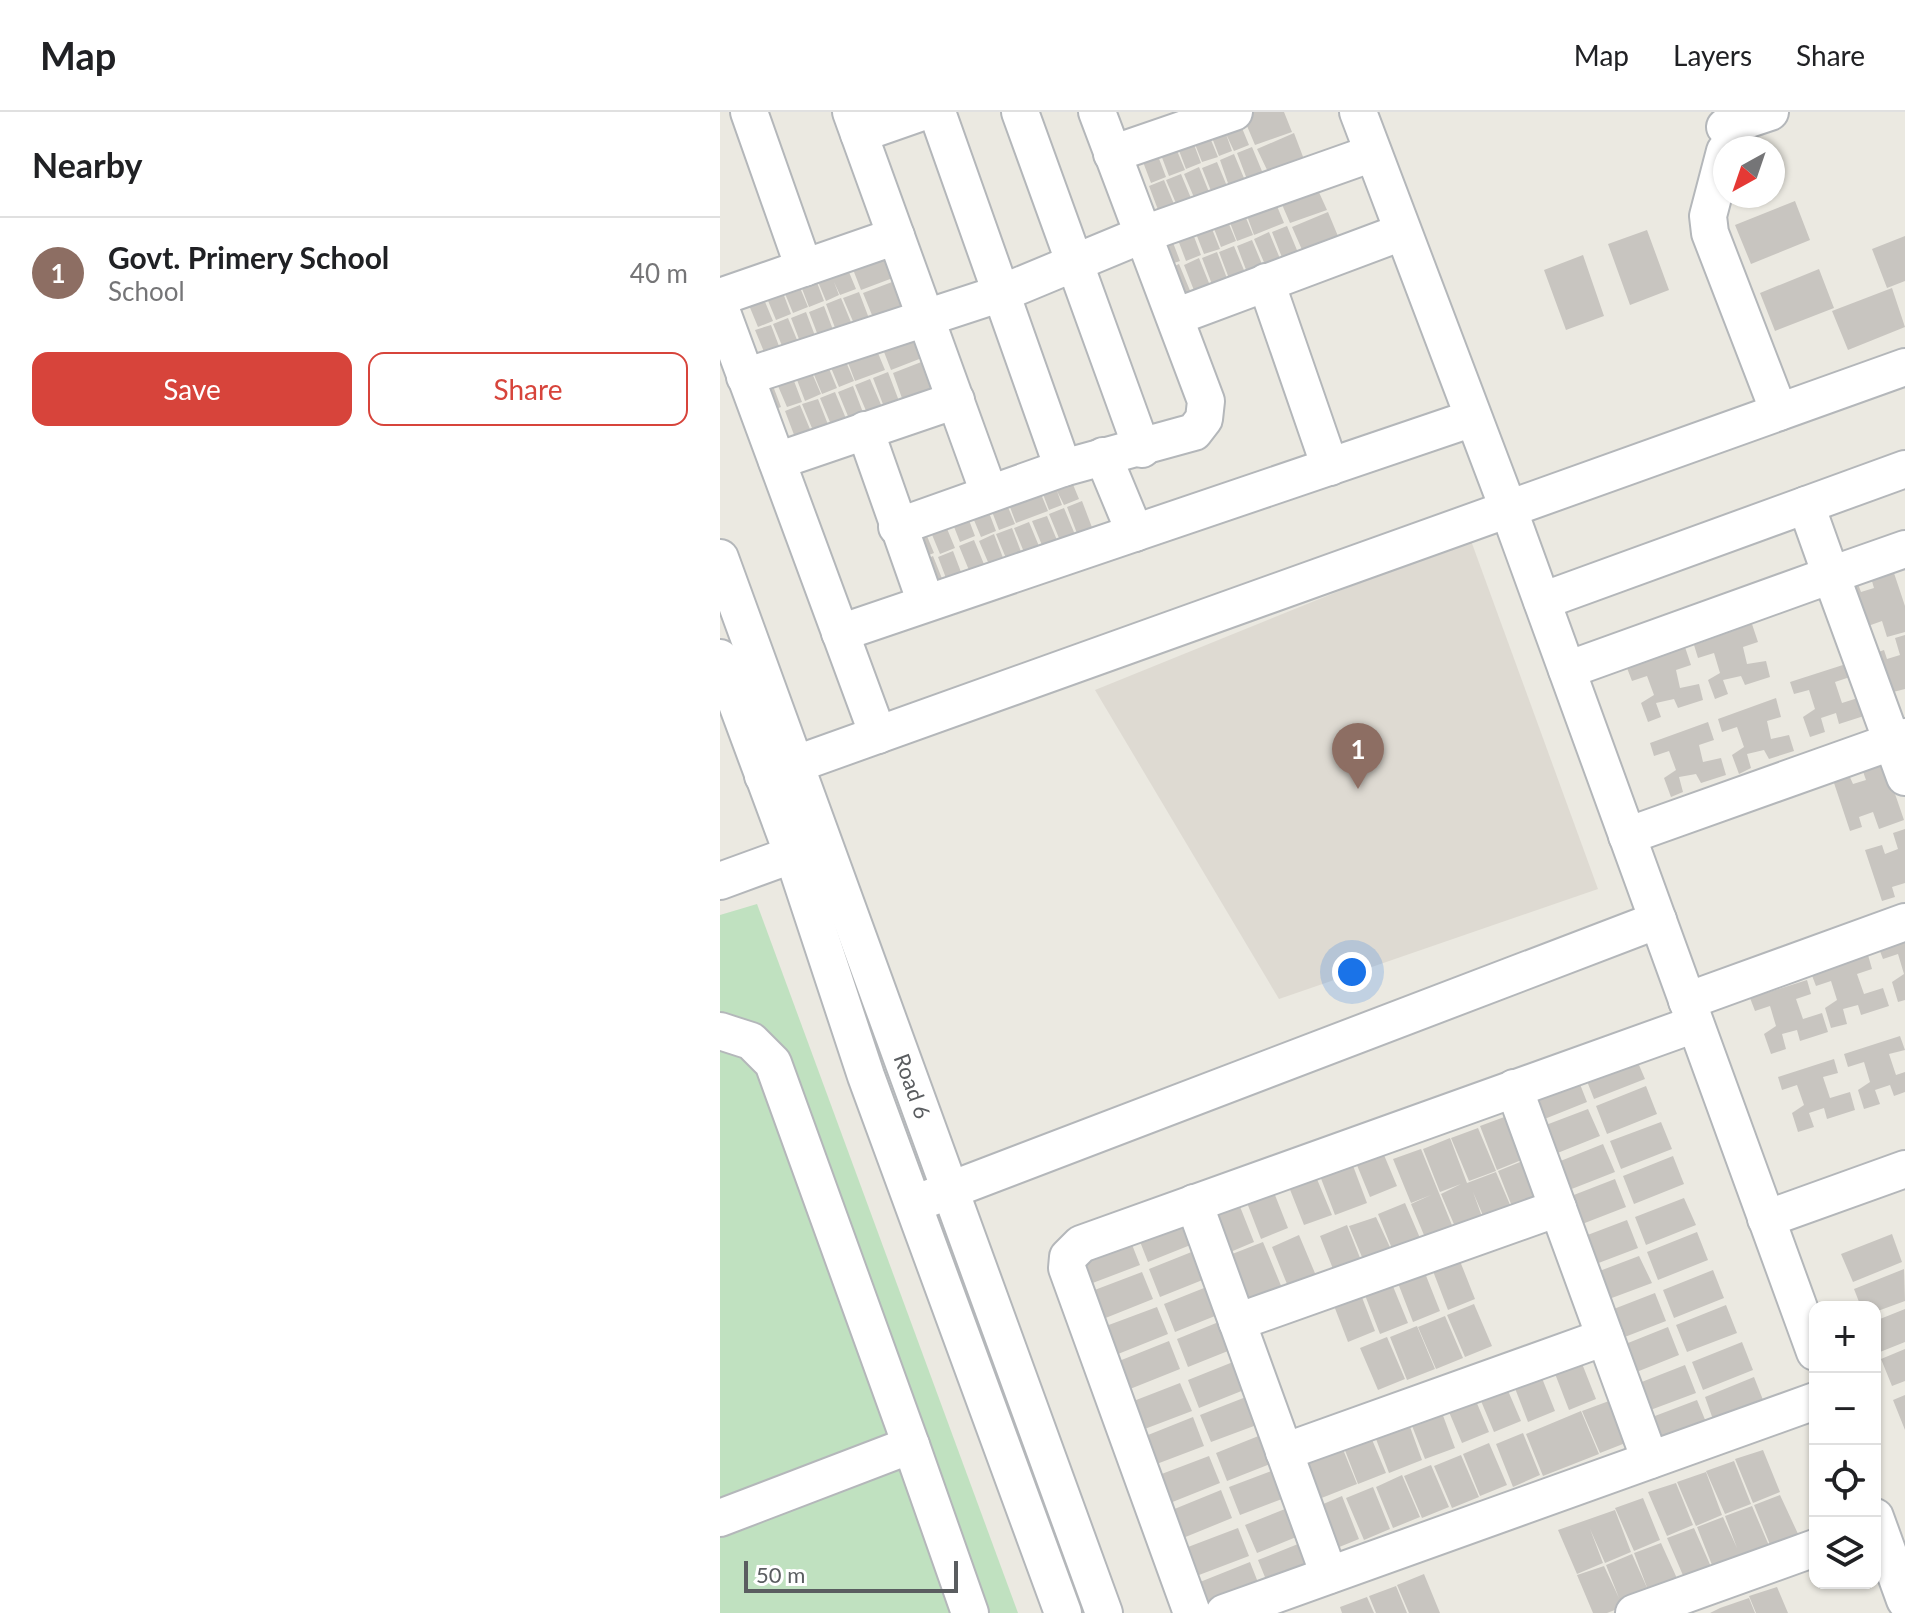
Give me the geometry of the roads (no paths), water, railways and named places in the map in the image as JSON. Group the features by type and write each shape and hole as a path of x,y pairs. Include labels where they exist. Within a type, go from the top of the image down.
{"street":[{"path":"749,112 804,268"},
{"path":"922,112 855,123 989,493"},
{"path":"937,112 1063,468"},
{"path":"1020,112 1142,449"},
{"path":"897,527 1063,468 1142,449 1194,432 1204,419 1206,401 1097,112"},
{"path":"1358,112 1508,508 1809,1336"},
{"path":"1770,112 1723,134 1708,216 1710,233 1779,412"},
{"path":"1112,154 1215,115"},
{"path":"745,377 1002,293 1074,266 1144,234 1373,153"},
{"path":"1175,317 1402,232"},
{"path":"720,297 896,236"},
{"path":"1266,282 1330,467"},
{"path":"720,307 878,735"},
{"path":"779,770 1905,367"},
{"path":"777,461 956,400"},
{"path":"840,633 1473,418"},
{"path":"865,430 926,603"},
{"path":"1103,456 1135,533"},
{"path":"1542,601 1905,469"},
{"path":"1806,505 1898,739 1905,777"},
{"path":"1567,670 1905,549"},
{"name":"Road 6","path":"720,558 779,770 949,1190 1104,1613"},
{"name":"Road 6","path":"720,658 779,770"},
{"path":"1627,836 1898,739"},
{"path":"720,881 809,849"},
{"name":"Road 6","path":"809,849 866,1076 1063,1613"},
{"path":"914,1203 1658,920"},
{"path":"1192,1613 1067,1268 1068,1257 1081,1244 1514,1088 1905,922"},
{"path":"720,1031 751,1041 773,1063 970,1613"},
{"path":"1514,1088 1650,1460"},
{"path":"1766,1219 1905,1169"},
{"path":"1194,1203 1329,1575"},
{"path":"1237,1322 1558,1208"},
{"path":"1284,1452 1605,1337"},
{"path":"1224,1613 1809,1403"},
{"path":"720,1518 911,1445"},
{"path":"1881,1536 1905,1600"},
{"path":"1634,1613 1809,1550"}],"place":[{"name":"Govt. Primery School","path":"1358,789"}]}
